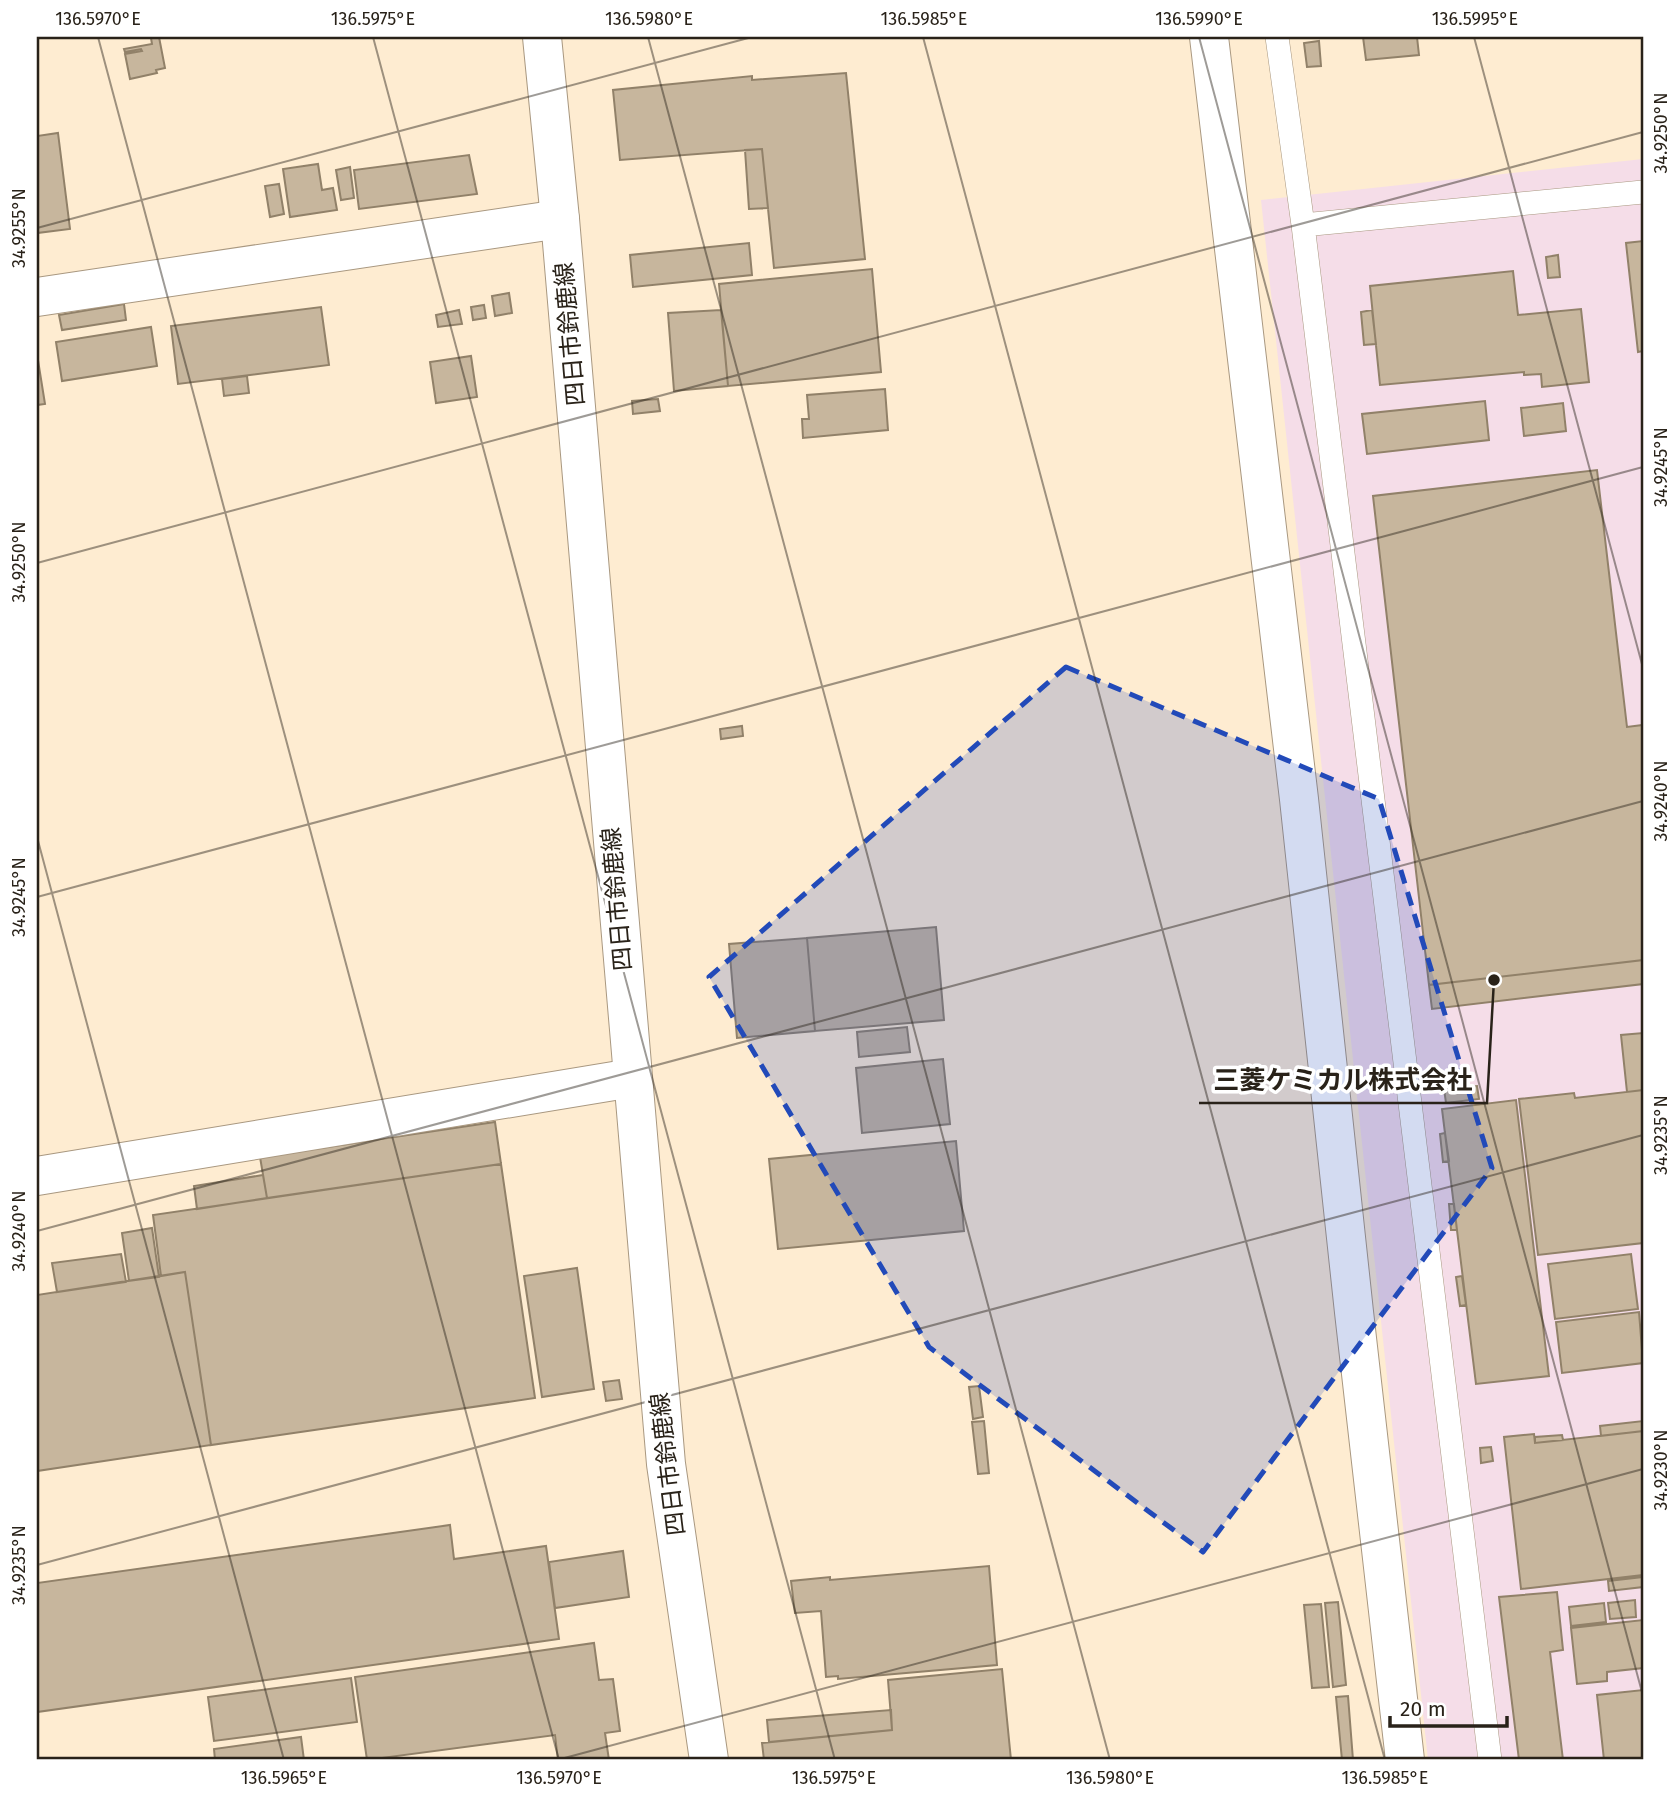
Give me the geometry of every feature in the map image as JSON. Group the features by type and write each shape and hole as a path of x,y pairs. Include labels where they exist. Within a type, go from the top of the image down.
{"street":[{"name":"四日市鈴鹿線","path":"542,37 560,219 666,1464 709,1760"},
{"path":"1209,37 1298,785 1405,1760"},
{"path":"37,297 560,219"},
{"path":"37,1177 632,1078"}],"lane":[{"path":"1277,37 1303,225 1490,1760"},
{"path":"1303,225 1643,192"}],"highlighted area":[{"path":"1066,667 1379,799 1492,1168 1203,1552 929,1347 709,977"}],"shaded area":[{"path":"1643,159 1643,1760 1428,1760 1261,200"}],"building":[{"path":"159,37 165,68 156,70 157,73 130,79 125,54 142,51 125,52 124,49 152,44 151,38"},
{"path":"1363,37 1417,37 1419,55 1366,60"},
{"path":"1319,41 1321,66 1307,67 1304,43"},
{"path":"846,73 865,259 774,268 762,149 620,160 613,90 752,76 752,80"},
{"path":"58,133 70,229 37,233 37,136"},
{"path":"762,149 768,208 749,209 745,150"},
{"path":"469,155 477,194 359,209 354,170"},
{"path":"318,164 322,190 333,188 337,210 290,217 283,169"},
{"path":"350,167 354,198 341,200 336,170"},
{"path":"279,184 284,214 270,217 265,186"},
{"path":"1643,241 1643,351 1638,352 1626,243"},
{"path":"749,243 752,275 633,287 630,255"},
{"path":"1558,255 1560,277 1548,278 1546,257"},
{"path":"872,269 881,372 728,386 719,284"},
{"path":"1513,271 1518,315 1581,309 1589,382 1542,387 1541,374 1524,375 1524,372 1380,385 1370,286"},
{"path":"509,293 512,313 495,316 492,296"},
{"path":"124,304 126,320 62,330 59,315"},
{"path":"484,305 486,318 473,320 471,307"},
{"path":"321,307 329,365 178,384 171,326"},
{"path":"459,310 462,324 438,327 436,315"},
{"path":"721,310 728,386 674,391 668,313"},
{"path":"1372,310 1376,344 1364,345 1361,312"},
{"path":"151,327 157,366 62,381 56,342"},
{"path":"37,354 45,404 37,405"},
{"path":"471,356 477,397 436,403 430,362"},
{"path":"247,376 249,393 224,396 222,379"},
{"path":"885,389 888,430 803,438 802,419 809,419 807,395"},
{"path":"658,399 660,411 633,414 632,401"},
{"path":"1485,401 1489,440 1367,454 1362,414"},
{"path":"1563,403 1566,431 1524,436 1521,408"},
{"path":"1597,470 1627,727 1643,725 1643,960 1429,985 1373,496"},
{"path":"742,726 743,736 721,739 720,729"},
{"path":"936,927 944,1020 815,1031 807,938"},
{"path":"807,938 815,1031 737,1038 729,944"},
{"path":"1643,960 1643,984 1432,1009 1429,985"},
{"path":"907,1027 910,1052 859,1057 857,1032"},
{"path":"1643,1033 1643,1090 1627,1092 1621,1035"},
{"path":"943,1059 950,1124 862,1133 856,1068"},
{"path":"1477,1086 1479,1099 1446,1103 1444,1089"},
{"path":"1643,1090 1643,1243 1538,1255 1519,1099 1574,1093 1575,1098"},
{"path":"1516,1100 1549,1376 1476,1384 1442,1109"},
{"path":"495,1122 501,1164 267,1198 260,1157"},
{"path":"1445,1133 1449,1161 1443,1162 1440,1134"},
{"path":"956,1141 964,1231 778,1249 769,1159"},
{"path":"501,1164 535,1398 211,1445 185,1272 161,1276 153,1215"},
{"path":"263,1175 267,1198 197,1209 194,1186"},
{"path":"1449,1204 1454,1204 1457,1230 1451,1230"},
{"path":"152,1228 159,1277 129,1281 122,1233"},
{"path":"121,1254 126,1282 57,1292 52,1263"},
{"path":"1631,1254 1638,1309 1555,1319 1548,1264"},
{"path":"577,1268 594,1389 542,1397 524,1276"},
{"path":"185,1272 211,1445 37,1471 37,1295"},
{"path":"1462,1276 1466,1305 1460,1306 1456,1277"},
{"path":"1639,1312 1643,1363 1562,1373 1556,1322"},
{"path":"619,1380 622,1399 606,1401 603,1382"},
{"path":"979,1386 983,1417 973,1419 969,1387"},
{"path":"984,1421 989,1473 978,1474 972,1422"},
{"path":"1643,1421 1643,1431 1601,1436 1600,1426"},
{"path":"1643,1431 1643,1575 1521,1589 1504,1437 1534,1434 1535,1443"},
{"path":"1562,1435 1563,1440 1535,1443 1535,1437"},
{"path":"1491,1447 1493,1461 1481,1463 1480,1448"},
{"path":"450,1525 454,1559 546,1546 559,1639 37,1712 37,1583"},
{"path":"623,1551 629,1597 555,1608 549,1562"},
{"path":"989,1566 997,1665 838,1679 838,1676 826,1677 821,1611 795,1613 791,1581"},
{"path":"1643,1577 1643,1587 1609,1591 1608,1581"},
{"path":"1557,1592 1563,1650 1550,1652 1563,1760 1519,1760 1499,1597"},
{"path":"1635,1600 1636,1617 1610,1619 1608,1603"},
{"path":"1338,1602 1346,1685 1333,1687 1325,1603"},
{"path":"1604,1603 1606,1622 1571,1626 1569,1607"},
{"path":"1321,1604 1329,1687 1312,1688 1304,1605"},
{"path":"1643,1620 1643,1668 1607,1672 1607,1681 1577,1684 1571,1628"},
{"path":"594,1643 599,1680 613,1679 620,1731 605,1733 609,1760 558,1760 555,1735 367,1760 355,1677"},
{"path":"1002,1669 1011,1760 764,1760 762,1743 892,1730 888,1680"},
{"path":"351,1678 357,1722 214,1741 208,1697"},
{"path":"1643,1690 1643,1760 1604,1760 1597,1695"},
{"path":"1348,1696 1353,1760 1342,1760 1336,1697"},
{"path":"891,1710 892,1730 769,1742 767,1720"},
{"path":"301,1737 304,1760 215,1760 214,1749"}],"place":[{"name":"三菱ケミカル株式会社","path":"1494,980"}]}
